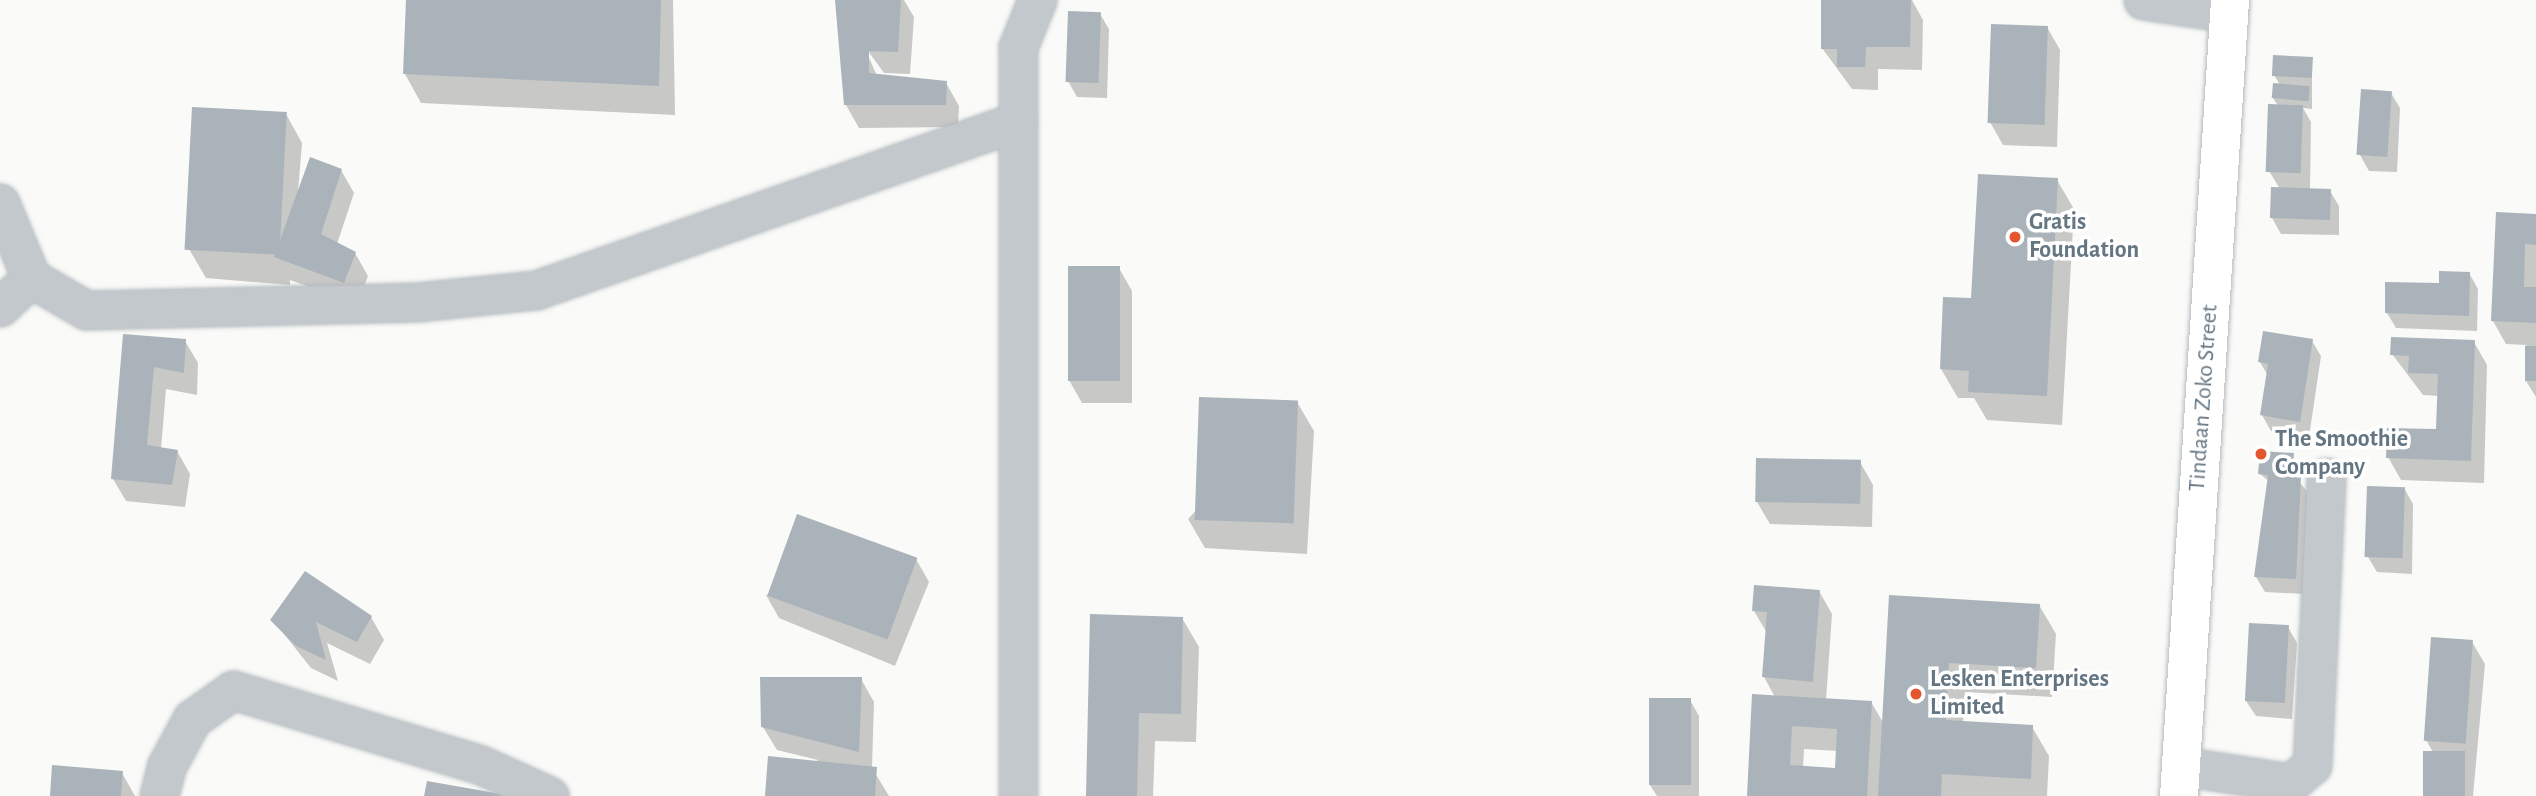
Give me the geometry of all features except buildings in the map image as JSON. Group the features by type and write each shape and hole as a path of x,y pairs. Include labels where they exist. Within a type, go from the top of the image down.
{"main road":[{"name":"Tindaan Zoko Street","path":"2180,781 2230,6"}],"street":[{"path":"1018,796 1018,47 1037,0"},
{"path":"2143,0 2230,6"},
{"path":"0,202 31,278 86,310 417,302 537,290 1018,121"},
{"path":"0,307 31,278"},
{"path":"2180,781 2291,783 2312,765 2326,477"},
{"path":"159,796 166,767 192,719 233,690 481,765 549,796"}],"place":[{"name":"Gratis Foundation","path":"2015,237"},
{"name":"The Smoothie Company","path":"2261,454"},
{"name":"Lesken Enterprises Limited","path":"1916,694"}]}
